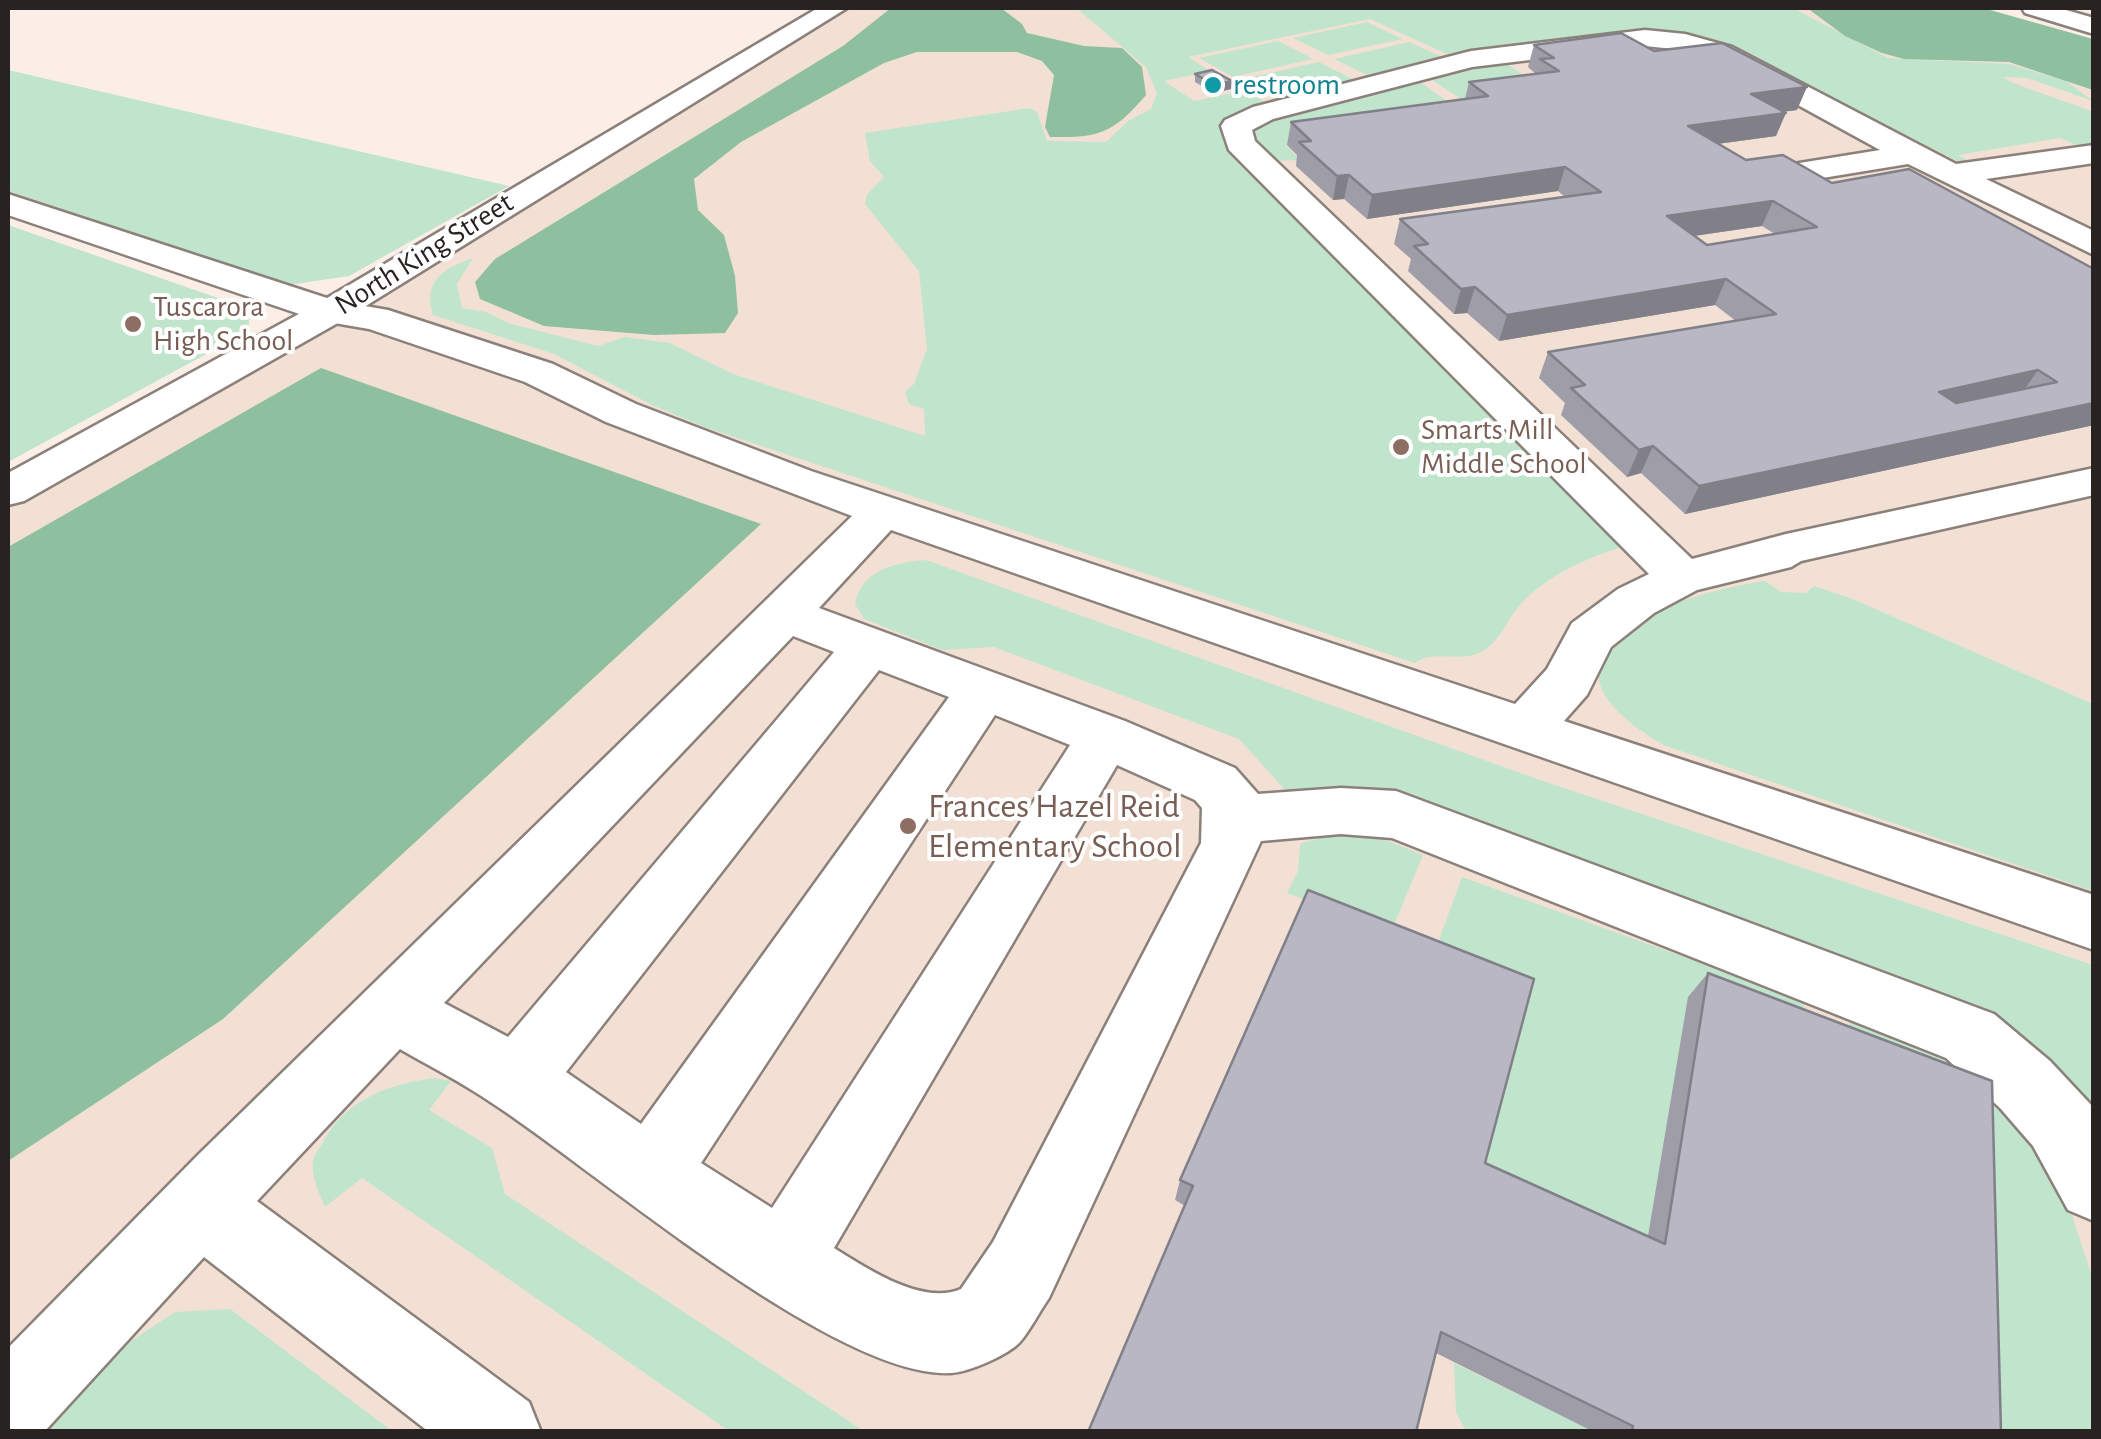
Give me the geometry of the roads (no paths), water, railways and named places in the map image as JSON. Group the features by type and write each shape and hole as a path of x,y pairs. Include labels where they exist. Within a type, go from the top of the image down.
{"main road":[{"name":"North King Street","path":"8,491 330,312 836,8"},
{"path":"2034,8 2094,24"},
{"path":"2054,8 2094,24"},
{"path":"1682,578 1240,144 1236,126 1263,112 1471,59 1645,38 1685,42 1723,53 2094,245"},
{"path":"1798,172 1912,154"},
{"path":"1952,174 2094,154"},
{"path":"8,204 330,312 340,343 506,394 622,413 883,510 2094,923"},
{"path":"1524,730 1568,682 1590,636 1636,600 1682,578 1774,556 1786,549 2094,480"},
{"path":"8,1408 128,1279 786,614 883,510"},
{"path":"395,1011 517,1079 650,1174 822,1286 909,1330 955,1333 990,1317 1021,1270 1232,843 1232,800 1215,784 1105,736 786,614"},
{"path":"517,1079 869,646"},
{"path":"650,1174 983,690"},
{"path":"783,1261 1105,736"},
{"path":"1234,819 1341,811 1396,815 1970,1036 2029,1086 2085,1157 2094,1184"},
{"path":"203,1207 299,1284 498,1432"}],"place":[{"name":"restroom","path":"1213,85"},
{"name":"Tuscarora High School","path":"133,324"},
{"name":"Smarts Mill Middle School","path":"1401,447"},
{"name":"Frances Hazel Reid Elementary School","path":"908,826"}]}
